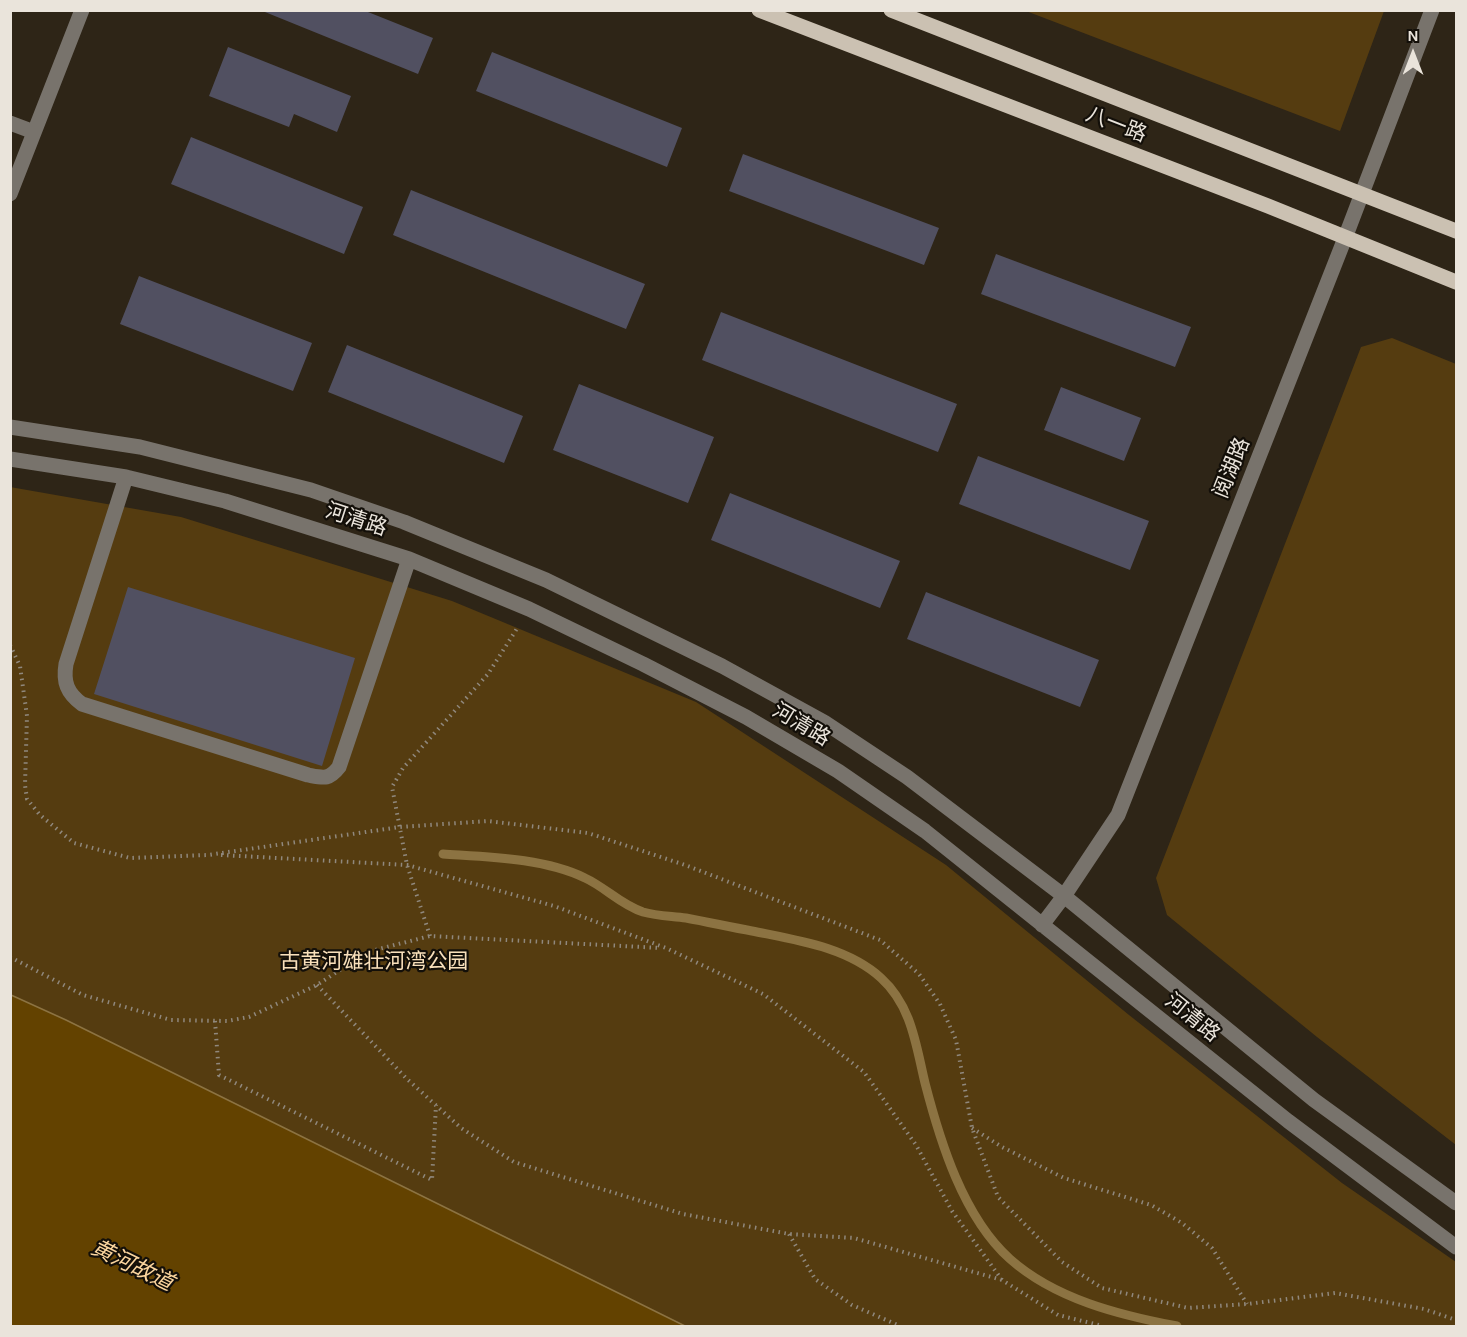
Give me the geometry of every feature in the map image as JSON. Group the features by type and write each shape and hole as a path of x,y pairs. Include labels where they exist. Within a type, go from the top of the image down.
{"main road":[{"name":"八一路","path":"759,10 1268,206 1456,282"},
{"name":"八一路","path":"891,10 1456,231"}],"street":[{"path":"10,194 82,10"},
{"name":"阅湖路","path":"1042,925 1118,815 1345,238 1432,10"},
{"path":"10,123 34,132"},
{"name":"河清路","path":"10,427 140,447 311,490 404,522 546,580 722,666 824,722 907,777 1064,896 1314,1100 1456,1203"},
{"name":"河清路","path":"10,459 126,477 225,501 409,559 529,609 746,717 838,771 925,831 1288,1121 1456,1247"},
{"path":"126,477 66,664 68,691 82,704 308,775 323,778 333,775 339,766 409,559"}],"path":[{"path":"430,936 407,865 392,787 403,768 488,674 529,609"},
{"path":"10,645 20,666 27,716 25,785 27,799 40,815 74,843 130,858 212,854 400,827 488,821 588,833 685,865 879,940 919,974 939,1004 956,1040 972,1128 998,1197 1062,1262 1102,1288 1188,1308 1247,1304 1335,1293 1424,1309 1456,1320"},
{"path":"212,854 407,865 554,906 666,948 763,994 864,1072 916,1145 952,1212 1002,1280"},
{"path":"10,957 83,995 171,1020 227,1021 249,1017 317,985 367,952 430,936 666,948"},
{"path":"317,985 407,1079 461,1128 514,1162 683,1214 789,1234 854,1238 1002,1280 1058,1315 1103,1326"},
{"path":"215,1021 219,1075 432,1180 436,1105"},
{"path":"972,1128 1002,1147 1064,1178 1151,1205 1182,1223 1212,1248 1247,1304"},
{"path":"789,1234 814,1279 852,1305 900,1326"}],"green space":[{"path":"1384,10 1340,131 1026,11"},
{"path":"1392,338 1456,364 1456,1145 1317,1037 1167,915 1156,878 1361,347"},
{"name":"古黄河雄壮河湾公园","path":"10,487 181,517 452,601 696,702 946,865 1129,1015 1342,1183 1456,1262 1456,1326 11,1326"}],"water":[{"name":"黄河故道","path":"11,995 66,1020 685,1326 11,1326"}],"building":[{"path":"260,10 363,10 433,38 418,74"},
{"path":"228,47 351,96 337,132 294,114 289,127 209,96"},
{"path":"492,52 682,128 667,167 476,91"},
{"path":"191,137 363,207 344,254 171,184"},
{"path":"743,154 939,228 924,265 729,191"},
{"path":"411,190 645,284 626,329 393,235"},
{"path":"996,254 1191,327 1175,367 981,294"},
{"path":"139,276 312,343 293,391 120,324"},
{"path":"721,312 957,404 938,452 702,360"},
{"path":"347,345 523,416 504,463 328,392"},
{"path":"579,384 714,437 688,503 553,450"},
{"path":"1061,387 1141,418 1124,461 1044,430"},
{"path":"978,456 1149,521 1130,570 959,504"},
{"path":"730,493 900,561 880,608 711,540"},
{"path":"128,587 355,658 322,766 94,694"},
{"path":"926,592 1099,660 1080,707 907,639"}],"waterway":[{"path":"443,854 516,860 552,866 585,878 627,905 643,912 686,918 820,946 868,967 891,989 906,1014 938,1129 955,1177 966,1200 993,1242 1028,1273 1067,1295 1111,1311 1177,1326"}]}
